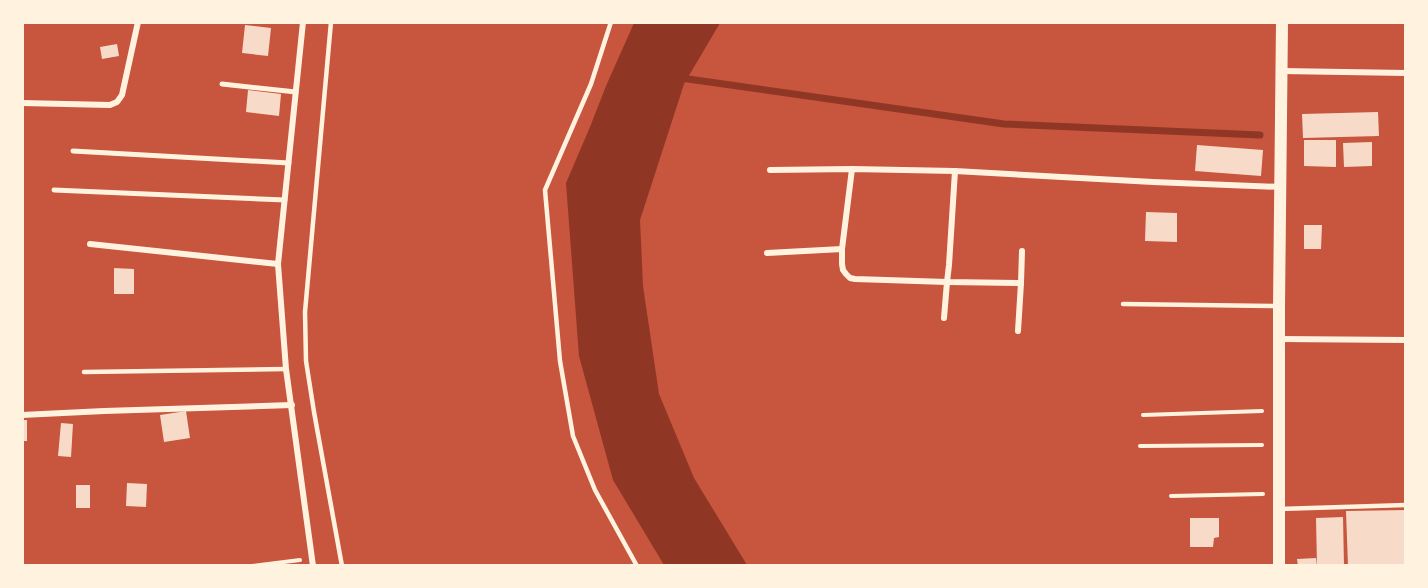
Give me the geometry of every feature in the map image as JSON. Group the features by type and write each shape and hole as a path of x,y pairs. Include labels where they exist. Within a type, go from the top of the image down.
{"main road":[{"path":"1279,566 1282,22"}],"street":[{"path":"22,103 110,105 117,102 122,95 138,22"},
{"path":"303,22 278,264 286,369 313,562"},
{"path":"1282,71 1406,72"},
{"path":"222,84 296,92"},
{"path":"73,151 289,163"},
{"path":"852,169 842,249 843,270 850,278 1020,283"},
{"path":"770,170 955,171 1281,187"},
{"path":"944,318 955,171"},
{"path":"54,190 285,200"},
{"path":"90,244 278,264"},
{"path":"767,253 842,249"},
{"path":"1018,331 1022,251"},
{"path":"1279,339 1406,340"},
{"path":"22,415 292,405"}],"lane":[{"path":"332,22 305,312 306,361 342,566"},
{"path":"611,22 591,84 545,190 560,361 573,436 595,490 637,566"},
{"path":"1123,304 1279,306"},
{"path":"84,372 286,369"},
{"path":"1279,509 1406,505"}],"path":[{"path":"1143,415 1280,411"},
{"path":"1140,446 1280,445"},
{"path":"1171,496 1280,494"},
{"path":"252,566 313,562"}],"shaded area":[{"path":"634,23 720,23 684,84 640,220 643,286 659,394 694,478 747,565 664,565 613,480 579,356 566,183"}],"building":[{"path":"245,25 271,28 268,56 242,53"},
{"path":"117,44 119,56 102,59 100,47"},
{"path":"248,90 281,94 279,116 246,112"},
{"path":"1378,112 1379,136 1303,138 1302,114"},
{"path":"1304,140 1336,140 1336,167 1304,166"},
{"path":"1372,142 1372,166 1344,167 1343,143"},
{"path":"1197,145 1263,150 1261,176 1195,171"},
{"path":"1146,212 1177,213 1177,242 1145,241"},
{"path":"1304,225 1322,225 1321,249 1304,249"},
{"path":"114,268 134,269 134,294 114,294"},
{"path":"186,411 190,438 164,442 160,415"},
{"path":"22,420 27,420 27,441 22,441"},
{"path":"61,423 73,424 71,457 58,456"},
{"path":"127,483 147,484 146,507 126,506"},
{"path":"76,485 90,485 90,508 76,508"},
{"path":"1406,510 1406,566 1348,566 1346,511"},
{"path":"1343,517 1344,566 1317,566 1316,518"},
{"path":"1190,518 1219,518 1219,537 1214,538 1213,547 1190,547"},
{"path":"1316,558 1317,566 1298,566 1297,559"}],"waterway":[{"path":"681,78 1004,124 1260,135"}]}
